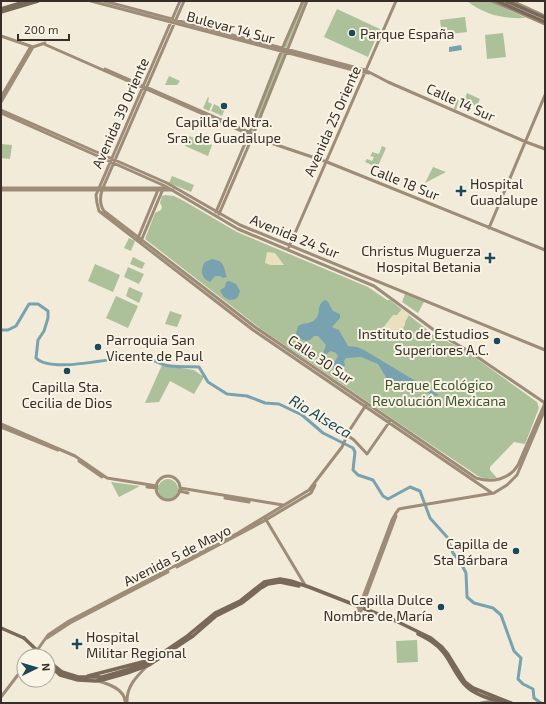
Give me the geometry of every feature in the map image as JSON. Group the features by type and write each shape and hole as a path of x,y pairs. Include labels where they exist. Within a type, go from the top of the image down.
{"main road":[{"path":"1,9 26,1"},
{"path":"1,12 38,1"},
{"name":"Bulevar 14 Sur","path":"91,1 367,72"},
{"name":"Bulevar 14 Sur","path":"104,1 173,22"},
{"name":"Avenida 39 Oriente","path":"101,189 173,22 180,1"},
{"name":"Avenida 39 Oriente","path":"173,22 184,1"},
{"path":"216,216 222,207 303,1"},
{"path":"284,50 307,1"},
{"name":"Avenida 25 Oriente","path":"288,250 367,72 396,1"},
{"path":"492,1 545,23"},
{"path":"497,1 545,23"},
{"path":"506,1 545,17"},
{"path":"512,1 527,9"},
{"path":"1,37 32,47"},
{"name":"Calle 18 Sur","path":"32,47 45,43 251,134 326,162 545,250"},
{"path":"1,97 32,47"},
{"path":"1,102 32,47"},
{"name":"Calle 14 Sur","path":"367,72 545,149"},
{"path":"489,228 545,95"},
{"path":"1,112 113,161 165,187 173,188"},
{"path":"218,212 218,205 251,134"},
{"path":"141,241 165,187"},
{"path":"1,189 173,188"},
{"name":"Avenida 24 Sur","path":"173,188 240,225 545,350"},
{"name":"Avenida 24 Sur","path":"173,188 234,227 378,288 438,333 484,361 545,403"},
{"name":"Calle 30 Sur","path":"101,189 96,195 96,200 100,211 138,238 253,330 474,476 484,480"},
{"path":"138,238 159,189"},
{"path":"209,207 218,205"},
{"path":"222,207 224,216"},
{"path":"481,486 481,482 484,480 495,480 505,477 517,466 543,410 540,401"},
{"path":"359,613 397,511 404,508 492,493 510,483 517,475 545,403"},
{"name":"Avenida 5 de Mayo","path":"40,648 61,627 310,493 314,485 342,447 346,437 366,405"},
{"path":"346,437 354,440 367,454 390,421"},
{"name":"Calle 30 Sur","path":"390,421 492,493"},
{"path":"1,426 75,456 107,478 157,487"},
{"path":"170,477 177,480 180,490 176,497 168,500 160,497 157,487 162,479 170,477"},
{"path":"505,477 509,479 510,483"},
{"path":"180,490 284,507"},
{"path":"264,519 300,580 299,582 296,582"},
{"path":"264,519 305,585"},
{"path":"126,703 129,687 147,666 215,613 240,601 264,582 280,579 305,585 396,621 431,638 445,650 462,677 469,685 511,703"},
{"path":"56,667 62,672 72,676 95,677 108,676 141,665 193,636 216,616 242,603 261,588 275,582 304,587 380,617 428,639 442,651 460,679 468,688 502,703"},
{"path":"1,629 23,639 34,648"},
{"path":"23,639 32,648"},
{"path":"56,671 67,678 96,681 147,666"},
{"path":"1,697 16,677"},
{"path":"96,681 120,691 124,696 126,703"},
{"path":"481,703 491,700 502,703"}],"green space":[{"path":"304,1 306,1 286,48 284,47"},
{"path":"467,1 489,1 526,18 502,17 488,13"},
{"name":"Parque España","path":"337,9 380,29 368,57 324,37"},
{"path":"465,17 467,32 442,35 440,20"},
{"path":"503,33 506,57 487,59 485,35"},
{"path":"281,52 285,53 254,132 251,131"},
{"path":"169,76 180,81 177,85 165,85"},
{"path":"467,93 480,99 477,106 464,101"},
{"path":"449,95 459,100 456,110 454,109 455,105 446,101"},
{"path":"208,97 208,102 212,104 209,111 203,108"},
{"path":"214,104 220,107 221,105 223,109 225,109 222,116 211,111"},
{"path":"189,136 212,145 208,156 185,146"},
{"path":"1,144 12,145 10,159 1,158"},
{"path":"382,146 386,148 378,166 365,162 367,159 372,161 374,157 370,156 372,152 379,154"},
{"path":"433,167 446,172 425,183"},
{"path":"172,176 194,185 191,192 169,183"},
{"name":"Parque Ecológico Revolución Mexicana","path":"162,196 174,196 184,201 237,232 368,287 387,300 390,300 435,336 466,351 537,402 539,408 525,444 514,442 490,467 490,470 497,478 486,479 478,476 261,329 145,239 155,213 161,210 162,207 160,203"},
{"path":"129,238 135,241 131,251 124,248"},
{"path":"133,257 145,263 142,269 130,264"},
{"path":"95,264 120,275 113,292 88,281"},
{"path":"128,267 144,274 139,284 124,277"},
{"path":"129,287 143,293 139,303 126,296"},
{"path":"405,294 424,302 418,313 402,302"},
{"path":"116,296 138,306 128,328 106,318"},
{"path":"170,311 182,315 177,327 165,324"},
{"path":"162,365 194,370 204,377 194,394 170,381 159,402 145,403"},
{"path":"168,479 175,482 178,489 175,496 168,499 161,496 158,489 161,482"},
{"path":"111,482 140,486 119,497"},
{"path":"417,640 418,662 397,663 396,641"}],"shaded area":[{"path":"267,252 275,253 284,265 270,265 265,263"},
{"path":"402,309 409,315 405,325 397,336 383,328 393,315 397,315"}],"water":[{"path":"461,45 462,50 449,52 449,47"},
{"path":"212,259 221,263 227,277 223,278 220,276 215,276 210,282 203,276 203,265 205,262"},
{"path":"229,281 236,284 240,291 238,297 233,300 225,298 220,290 225,287 226,282"},
{"path":"325,300 328,302 333,311 340,314 340,318 332,327 339,330 348,346 357,347 364,350 439,395 436,396 428,393 427,391 387,379 378,364 361,357 346,358 344,361 345,365 342,370 338,372 334,370 333,365 338,356 336,353 331,351 326,354 323,353 326,345 318,336 314,336 310,340 306,341 298,338 296,334 298,326 315,320 322,302"}],"waterway":[{"name":"Rio Alseca","path":"1,330 8,330 16,326 29,304 38,304 48,311 48,318 44,331 38,340 36,358 44,363 69,365 140,356 169,366 199,367 208,382 227,394 247,396 265,403 279,404 302,415 323,433 353,448 355,452 353,470 358,475 373,480 383,496 388,499 410,487 420,491 430,518 447,537 453,553 461,563 466,573 467,597 474,603 493,608 501,615 514,651 521,658 518,679 523,684 533,689 534,698 541,703"}],"place":[{"name":"Parque España","path":"352,33"},
{"name":"Capilla de Ntra. Sra. de Guadalupe","path":"224,106"},
{"name":"Hospital Guadalupe","path":"461,191"},
{"name":"Christus Muguerza Hospital Betania","path":"490,258"},
{"name":"Instituto de Estudios Superiores A.C.","path":"497,341"},
{"name":"Parroquia San Vicente de Paul","path":"98,347"},
{"name":"Capilla Sta. Cecilia de Dios","path":"67,371"},
{"name":"Capilla de Sta Bárbara","path":"516,551"},
{"name":"Capilla Dulce Nombre de María","path":"441,607"},
{"name":"Hospital Militar Regional","path":"77,644"}]}
